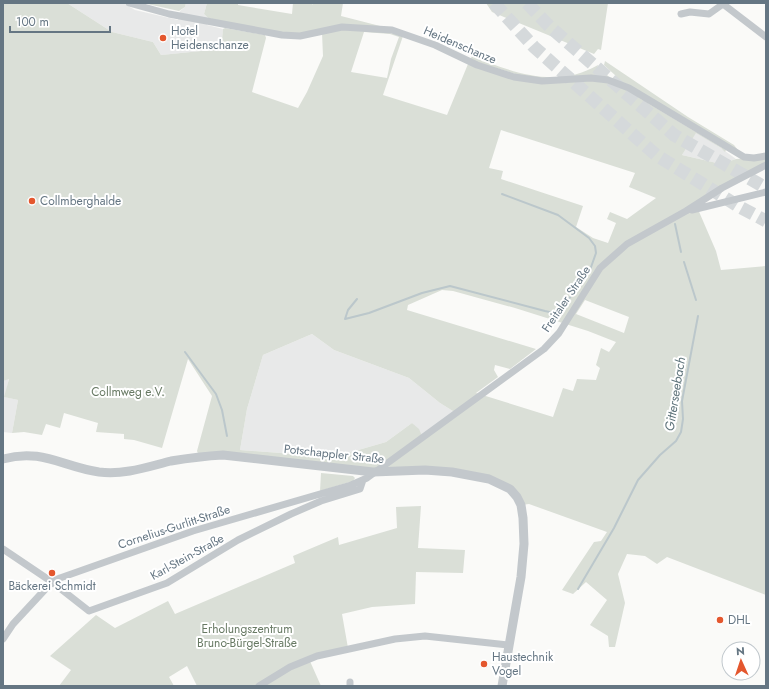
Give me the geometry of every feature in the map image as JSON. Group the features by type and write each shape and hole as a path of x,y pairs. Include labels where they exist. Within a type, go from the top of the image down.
{"street":[{"name":"Heidenschanze","path":"129,3 140,8 282,35 300,36 342,27 392,30 435,45 483,67 514,77 542,81 591,78 608,80 629,88 744,157 754,158 766,156"},
{"path":"681,14 699,12 709,14 723,3 766,37"},
{"name":"Freitaler Straße","path":"374,472 544,349 559,333 600,268 627,244 766,164"},
{"path":"686,211 766,192"},
{"name":"Potschappler Straße","path":"3,458 34,455 52,458 97,472 109,473 131,472 199,456 223,455 374,472 425,470 463,473 499,482 514,493 522,513 524,544 521,577 502,686"},
{"name":"Cornelius-Gurlitt-Straße","path":"3,638 10,627 52,582 82,569 186,533 351,485 364,480 374,472"},
{"name":"Karl-Stein-Straße","path":"3,549 52,582 84,609 89,611 95,610 110,603 167,583 238,540 291,514 321,501 360,489 364,480"},
{"path":"259,686 290,667 317,656 395,639 425,636 508,645"}],"shaded area":[{"path":"67,3 123,3 135,10 178,20 180,11 185,7 186,3 207,3 204,14 208,18 207,25 223,29 221,49 161,55 153,42 112,32"},
{"path":"696,132 736,159 721,164 682,155"},
{"path":"312,334 334,350 409,378 440,403 456,413 423,437 412,423 386,442 334,457 240,450 247,409 263,355"},
{"path":"9,378 5,397 18,400 12,433 3,432 3,381"}],"green space":[{"name":"Collmweg e.V.","path":"3,3 67,3 112,32 153,42 161,55 221,49 223,29 225,28 265,35 266,38 252,92 298,108 323,56 322,33 352,29 373,31 403,36 383,95 447,115 468,64 516,80 586,80 616,84 726,150 725,152 696,133 682,155 721,164 736,159 766,157 766,162 697,207 716,251 721,270 766,266 766,595 667,557 657,564 645,556 627,554 618,574 625,603 615,647 609,647 608,636 590,625 607,600 586,582 573,594 562,590 594,542 601,541 607,532 529,504 521,505 517,497 489,479 199,456 197,451 212,396 188,359 162,448 134,440 124,439 124,434 96,432 98,423 64,413 60,428 46,424 42,435 24,432 12,433 18,400 4,397 9,379 3,381","holes":["364,32 390,34 399,37 391,59 387,78 351,72","501,130 635,173 629,187 656,198 627,219 610,212 607,219 616,223 608,243 593,238 576,227 583,206 501,179 503,171 489,168","442,290 453,291 515,308 588,331 616,342 609,352 601,348 596,365 600,368 596,380 577,379 573,391 563,388 553,417 476,393 498,377 494,370 495,365 510,369 536,349 407,310 408,305","585,300 629,317 624,333 576,314","312,334 334,350 409,378 440,403 456,413 422,436 419,429 412,423 386,442 334,457 240,450 247,409 263,355"]},
{"path":"143,3 186,3 185,7 179,11"},
{"path":"207,3 238,3 238,5 292,14 293,3 312,3 313,5 313,3 343,3 341,16 380,26 303,34 269,31 208,18 204,14"},
{"path":"486,3 608,3 601,50 598,49 594,54 492,12"},
{"path":"472,56 503,68 535,76 567,76 582,72 598,65 597,70 601,74 605,73 610,78 546,79 522,76 470,60"},
{"path":"605,61 688,117 734,145 741,154 617,81 616,76 604,65"},
{"path":"321,473 353,476 355,478 353,481 320,491"},
{"name":"Erholungszentrum Bruno-Bürgel-Straße","path":"421,506 418,548 465,550 463,573 416,572 415,604 372,607 342,614 348,648 309,659 321,686 197,686 187,666 169,677 174,686 59,686 71,670 50,656 96,615 115,628 168,601 175,614 295,563 293,556 338,537 339,545 397,528 396,507"}],"waterway":[{"path":"357,299 348,310 345,319 369,313 422,293 450,286 545,311 554,313 560,311 590,270 596,253 595,246 589,238 558,215 502,194"},
{"name":"Gitterseebach","path":"675,224 681,252"},
{"name":"Gitterseebach","path":"684,262 696,300"},
{"name":"Gitterseebach","path":"578,589 614,528 638,480 660,455 676,441 681,432 683,419 682,401 698,316"},
{"path":"185,352 216,394 222,410 227,436"}],"tunnel":[{"path":"494,3 534,47 656,155 738,206 766,221"},
{"path":"527,3 549,26 674,135 766,188"}],"place":[{"name":"Hotel Heidenschanze","path":"163,38"},
{"name":"Collmberghalde","path":"32,201"},
{"name":"Bäckerei Schmidt","path":"52,573"},
{"name":"DHL","path":"720,620"},
{"name":"Haustechnik Vogel","path":"484,664"}]}
